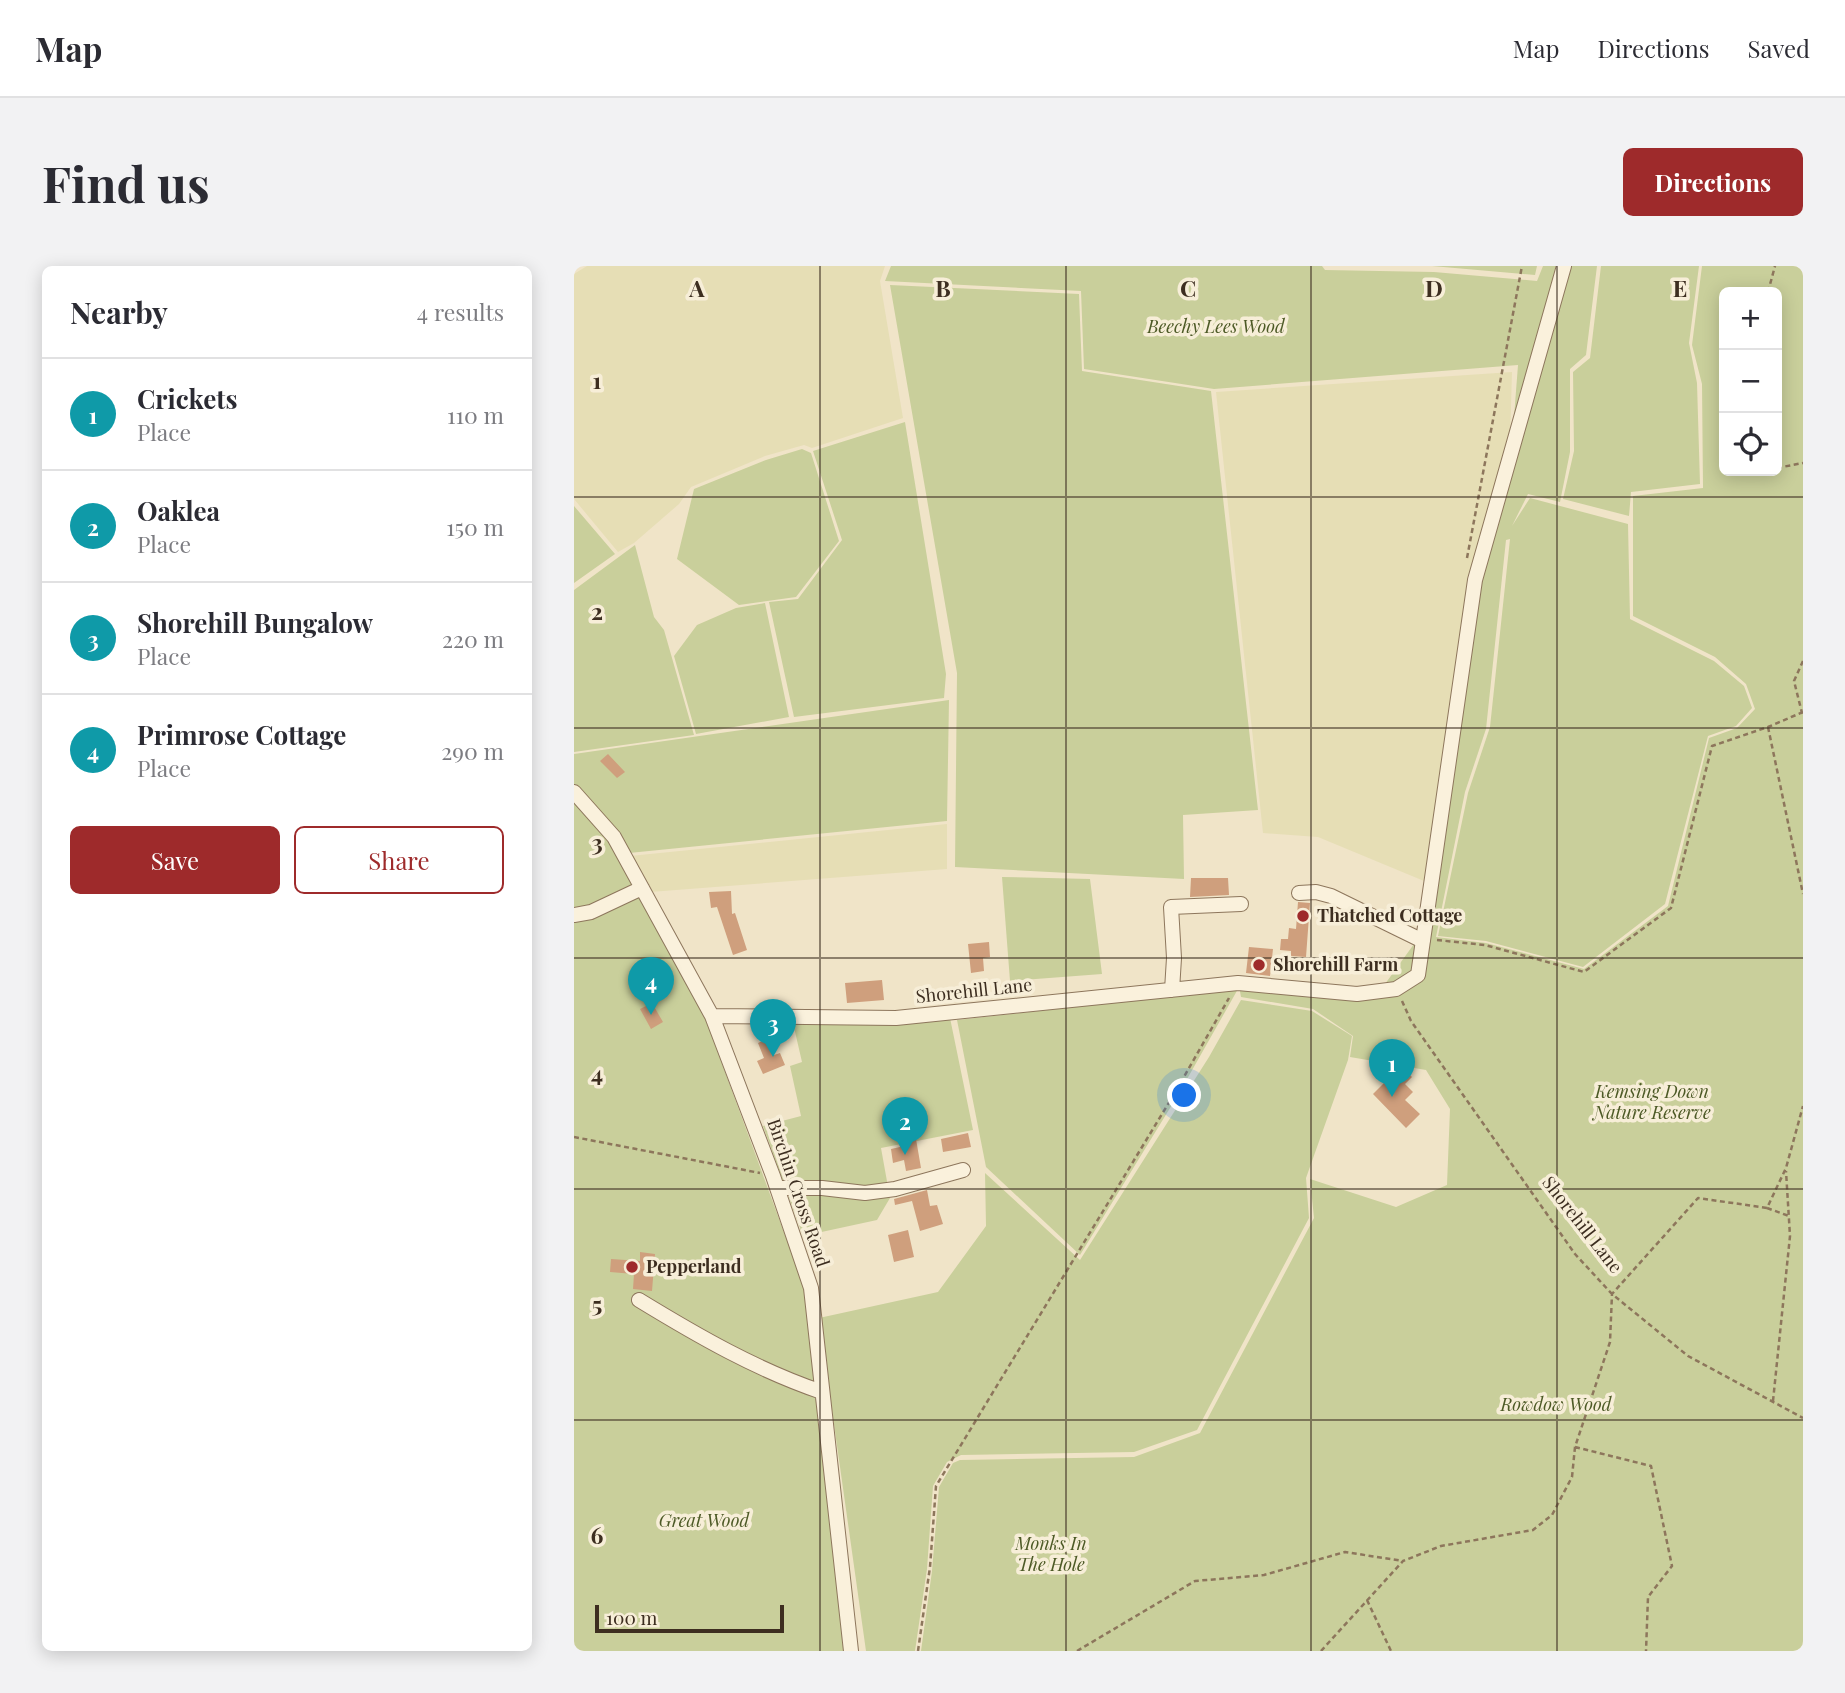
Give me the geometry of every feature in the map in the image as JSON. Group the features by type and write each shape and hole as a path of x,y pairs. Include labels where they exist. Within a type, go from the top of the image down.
{"street":[{"path":"1396,989 1418,975 1475,580 1564,266"},
{"name":"Birchin Cross Road","path":"574,792 614,837 712,1016 775,1182 811,1288 851,1651"},
{"path":"574,915 591,912 642,888"},
{"path":"1299,893 1316,892 1331,896 1423,939"},
{"path":"1172,990 1174,958 1171,907 1241,904"},
{"name":"Shorehill Lane","path":"712,1016 896,1018 1238,983 1356,994 1396,989"},
{"path":"775,1182 866,1193 895,1189 963,1170"},
{"path":"639,1300 781,1378 822,1392"}],"path":[{"path":"1475,580 1472,579 1467,555 1522,266"},
{"path":"1769,287 1775,266"},
{"path":"1782,467 1803,463"},
{"path":"1423,939 1485,945 1584,972 1671,908 1712,746 1803,714 1794,681 1803,661"},
{"path":"1768,727 1803,894"},
{"path":"918,1651 930,1567 936,1486 1173,1096 1238,983"},
{"name":"Shorehill Lane","path":"1396,989 1411,1021 1509,1161 1575,1254 1612,1294 1688,1356 1803,1418"},
{"path":"1767,1208 1786,1168 1803,1106"},
{"path":"574,1137 775,1182"},
{"path":"1773,1402 1790,1236 1786,1168"},
{"path":"1321,1651 1403,1561 1441,1546 1533,1530 1552,1516 1572,1477 1575,1447 1610,1342 1612,1294 1698,1198 1767,1208 1788,1216"},
{"path":"1575,1447 1651,1466 1672,1566 1648,1597 1646,1651"},
{"path":"1077,1651 1195,1581 1264,1575 1345,1552 1403,1561"},
{"path":"1367,1600 1391,1651"}],"shaded area":[{"path":"587,266 885,266 880,281 903,418 812,448 804,445 765,456 691,487 679,504 634,543 618,552 574,499 574,274"},
{"path":"1512,372 1510,442 1472,580 1424,881 1318,837 1263,833 1216,392"},
{"path":"947,824 947,869 650,892 630,856"}],"green space":[{"name":"Rowdow Wood","path":"891,266 1322,266 1325,270 1434,272 1537,281 1543,266 1597,266 1586,355 1570,369 1570,452 1560,502 1528,494 1512,526 1530,498 1628,524 1630,619 1714,661 1744,686 1752,708 1736,726 1708,736 1665,904 1583,967 1486,941 1438,936 1468,793 1490,727 1510,539 1506,540 1486,729 1465,792 1436,937 1486,943 1584,969 1668,906 1709,738 1737,728 1755,709 1746,684 1715,657 1633,616 1633,496 1703,488 1702,384 1692,345 1702,266 1803,266 1803,1651 921,1651 932,1571 939,1487 953,1463 960,1460 1134,1457 1200,1433 1314,1218 1310,1179 1396,1207 1447,1185 1450,1109 1426,1070 1350,1057 1353,1036 1313,1009 1241,997 1239,986 1302,995 1385,984 1414,944 1426,936 1478,585 1512,443 1518,365 1214,389 1084,369 1081,291 885,281"},
{"path":"1432,266 1537,266 1535,275"},
{"path":"1601,266 1699,266 1689,343 1697,383 1700,484 1631,492 1629,516 1563,499 1574,451 1573,372 1590,358"},
{"path":"890,285 1079,294 1082,371 1211,391 1258,810 1183,815 1184,879 955,867 957,673"},
{"path":"905,422 946,674 944,698 794,717 769,602 798,599 842,540 813,451"},
{"path":"802,449 811,453 839,541 796,597 739,605 677,559 694,489 766,460"},
{"path":"574,506 615,554 574,583"},
{"path":"635,545 654,617 664,630 694,735 574,752 574,590"},
{"path":"765,603 789,717 696,734 674,656 697,625 736,608"},
{"path":"949,700 947,821 629,853 574,788 574,754"},
{"name":"Great Wood","path":"574,798 610,838 706,1020 803,1284 855,1651 574,1651"},
{"path":"1002,877 1090,879 1102,974 1010,981"},
{"path":"1238,989 1178,1095 1080,1255 986,1167 957,1020"},
{"path":"1241,1000 1312,1011 1352,1036 1348,1060 1306,1178 1309,1218 1197,1430 1134,1452 961,1455 947,1462 933,1486 927,1569 915,1651 866,1651 819,1318 938,1292 986,1226 985,1173 1080,1260 1209,1057"},
{"path":"950,1018 973,1130 881,1148 890,1198 877,1220 803,1236 763,1126 801,1116 790,1066 802,1062 793,1023"}],"building":[{"path":"608,754 625,772 617,778 600,761"},
{"path":"1191,878 1228,878 1229,895 1190,897"},
{"path":"731,891 732,914 735,913 747,950 733,955 717,907 711,908 709,892"},
{"path":"1298,902 1310,903 1306,957 1291,956 1291,951 1280,950 1281,939 1288,939 1289,928 1296,929"},
{"path":"989,942 990,957 983,958 984,971 971,973 968,944"},
{"name":"Shorehill Farm","path":"1249,947 1273,949 1270,976 1246,973"},
{"path":"882,980 884,1000 847,1003 845,983"},
{"path":"652,1003 663,1022 651,1029 640,1009"},
{"path":"767,1039 774,1055 780,1053 785,1065 763,1074 757,1061 764,1058 758,1043"},
{"path":"1401,1066 1412,1077 1405,1084 1413,1092 1405,1100 1420,1114 1406,1128 1373,1094"},
{"path":"968,1133 971,1147 943,1152 941,1139"},
{"path":"916,1139 921,1168 906,1171 904,1160 893,1163 891,1149 900,1147 899,1143"},
{"path":"927,1190 930,1206 937,1205 943,1224 920,1231 912,1201 895,1205 894,1199"},
{"path":"908,1230 914,1257 894,1262 888,1235"},
{"name":"Pepperland","path":"640,1252 655,1254 652,1291 633,1289 634,1274 610,1272 611,1259 640,1261"}],"place":[{"name":"Thatched Cottage","path":"1303,916"},
{"name":"Shorehill Farm","path":"1259,965"},
{"name":"Primrose Cottage","path":"651,1015"},
{"name":"Shorehill Bungalow","path":"773,1057"},
{"name":"Crickets","path":"1392,1097"},
{"name":"Oaklea","path":"905,1155"},
{"name":"Pepperland","path":"632,1267"}],"park label":[{"name":"Beechy Lees Wood","path":"1216,327"},
{"name":"Kemsing Down Nature Reserve","path":"1652,1102"},
{"name":"Monks In The Hole","path":"1051,1554"}]}
